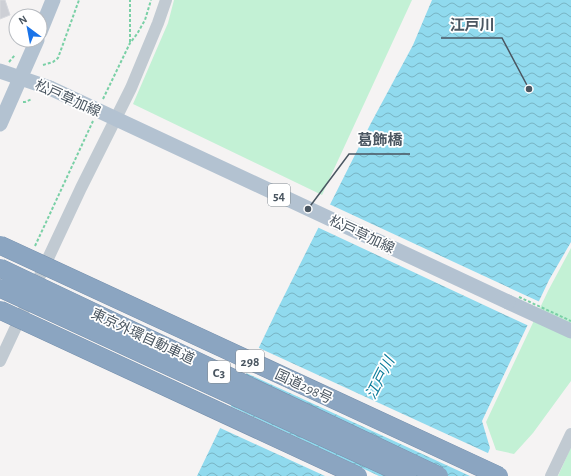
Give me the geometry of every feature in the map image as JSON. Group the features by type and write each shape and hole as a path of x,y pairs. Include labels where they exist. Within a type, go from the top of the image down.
{"highway":[{"name":"国道298号","path":"0,245 499,476"},
{"name":"東京外環自動車道","path":"0,268 439,476"},
{"name":"東京外環自動車道","path":"0,288 407,476"},
{"path":"0,310 358,476"}],"main road":[{"path":"48,12 53,0"},
{"path":"0,124 34,48"},
{"name":"松戸草加線","path":"0,71 50,88 571,331"},
{"name":"松戸草加線","path":"0,79 21,79"}],"lane":[{"path":"0,361 78,195 131,88 158,24 166,0"},
{"path":"551,476 571,434"}],"path":[{"path":"43,65 53,62 58,58 79,0"},
{"path":"130,0 130,43"},
{"path":"102,101 130,43 145,20 151,0"},
{"path":"23,102 32,99"},
{"path":"36,246 96,115"}],"green space":[{"path":"174,0 412,0 322,195 133,104 168,23"},
{"path":"571,248 571,381 533,433 514,454 496,450 486,422 548,291"},
{"path":"571,447 571,476 558,476"}],"water":[{"path":"432,0 571,0 571,242 549,280 482,421 490,448 479,476 197,476 277,310 371,123 413,45"}],"pier":[{"path":"329,204 540,302 529,326 317,227"},
{"path":"257,347 490,454 481,476 470,476 244,372"},
{"path":"228,405 379,476 325,476 218,427"}],"building":[{"path":"0,0 5,0 8,9 8,16 0,19"}],"place":[{"name":"江戸川","path":"529,89"},
{"name":"葛飾橋","path":"308,209"}]}
